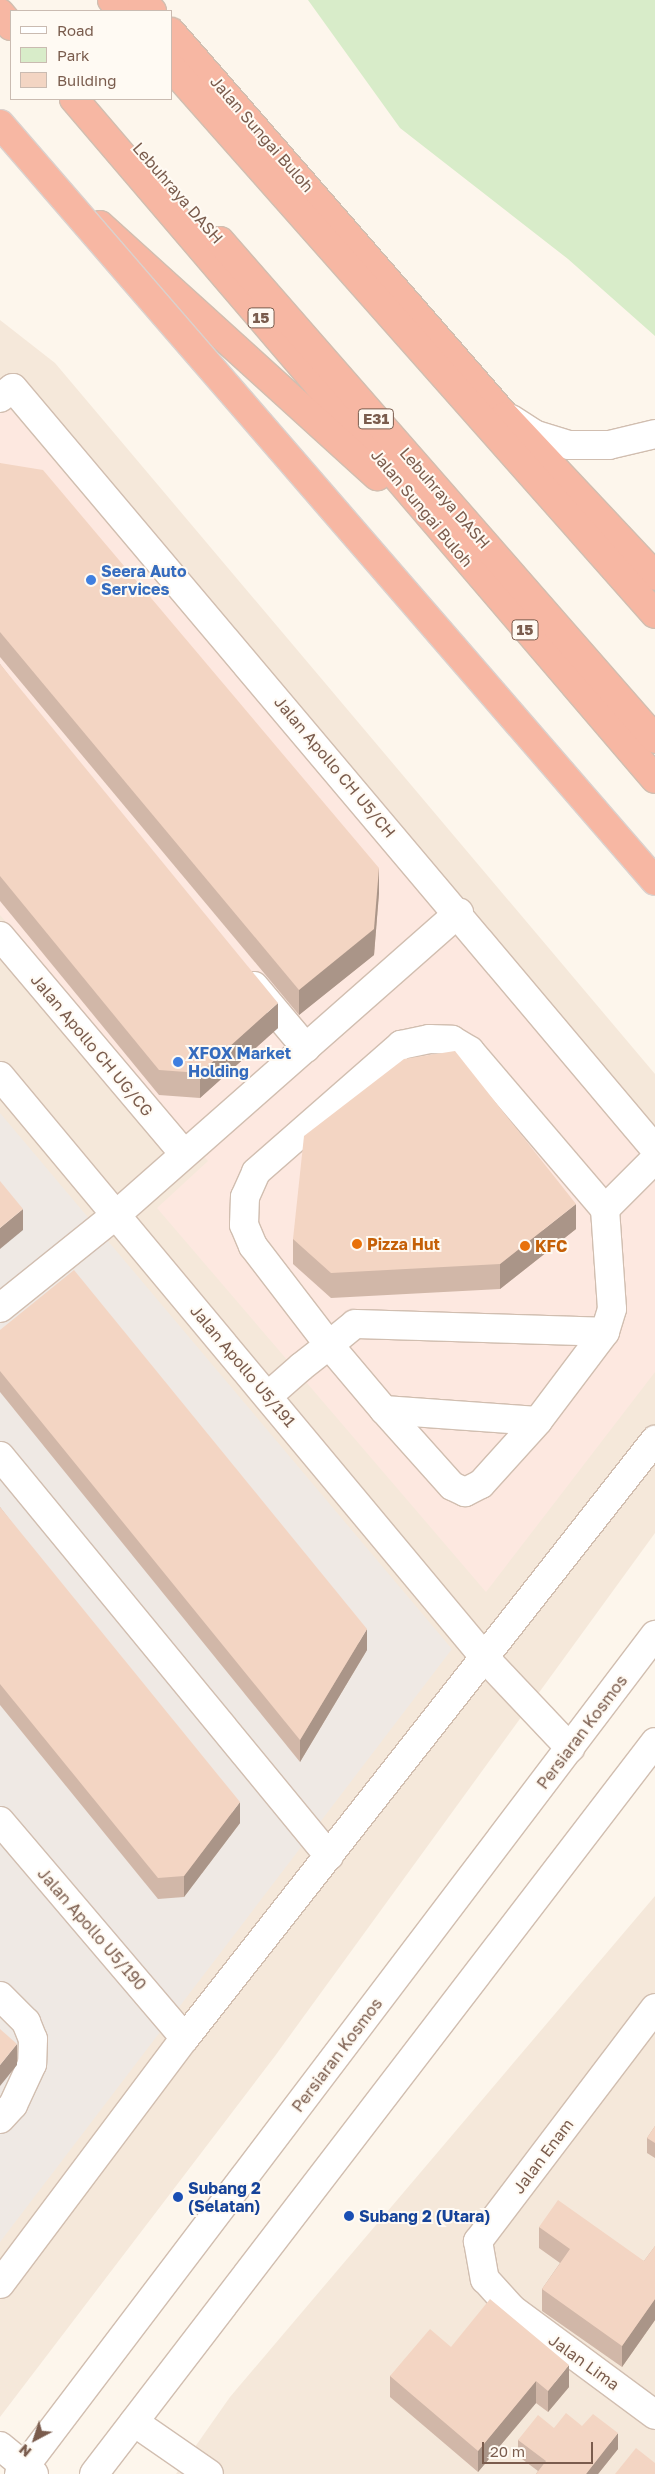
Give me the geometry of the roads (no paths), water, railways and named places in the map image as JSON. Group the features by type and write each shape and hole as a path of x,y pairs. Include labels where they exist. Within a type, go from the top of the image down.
{"highway":[{"path":"10,0 19,10"},
{"path":"112,0 121,10"},
{"path":"142,0 151,10"},
{"path":"0,13 10,25"},
{"name":"Jalan Sungai Buloh","path":"172,33 505,416 655,576"},
{"path":"172,68 655,614"},
{"name":"Jalan Sungai Buloh","path":"75,100 447,539 655,779"},
{"name":"Lebuhraya DASH","path":"97,100 655,739"},
{"path":"0,124 655,881"},
{"path":"0,135 447,539"},
{"name":"Jalan Sungai Buloh","path":"630,550 655,584"}],"street":[{"name":"Jalan Apollo CH U5/CH","path":"7,392 459,913 655,1149"},
{"path":"505,416 536,435 569,444 609,445 655,434"},
{"path":"0,1308 117,1214 459,913"},
{"name":"Jalan Apollo CH UG/CG","path":"0,936 184,1154"},
{"path":"237,965 306,1048"},
{"path":"429,1039 452,1040 470,1050 605,1209 612,1309 605,1332 538,1421 481,1484 465,1492 452,1486 329,1345 254,1246 244,1225 245,1197 256,1172 401,1046 429,1039"},
{"name":"Jalan Apollo U5/191","path":"0,1076 117,1214 485,1658 570,1748"},
{"path":"605,1209 655,1159"},
{"path":"268,1396 355,1324 605,1332"},
{"path":"384,1410 538,1421"},
{"path":"0,2284 185,2038 655,1440"},
{"path":"0,1456 329,1856"},
{"name":"Persiaran Kosmos","path":"26,2472 655,1635"},
{"path":"94,2474 655,1742"},
{"name":"Jalan Apollo U5/190","path":"2,1828 185,2038"},
{"path":"0,1996 26,2022 33,2038 32,2064 13,2105 0,2120"},
{"name":"Jalan Enam","path":"512,2309 485,2279 478,2241 655,2008"},
{"name":"Jalan Lima","path":"512,2309 655,2414"},
{"path":"134,2422 209,2474"},
{"path":"0,2446 26,2472"}],"place":[{"name":"Seera Auto Services","path":"91,580"},
{"name":"XFOX Market Holding","path":"178,1062"},
{"name":"Pizza Hut","path":"357,1244"},
{"name":"KFC","path":"525,1246"},
{"name":"Subang 2 (Selatan)","path":"178,2197"},
{"name":"Subang 2 (Utara)","path":"349,2216"}]}
